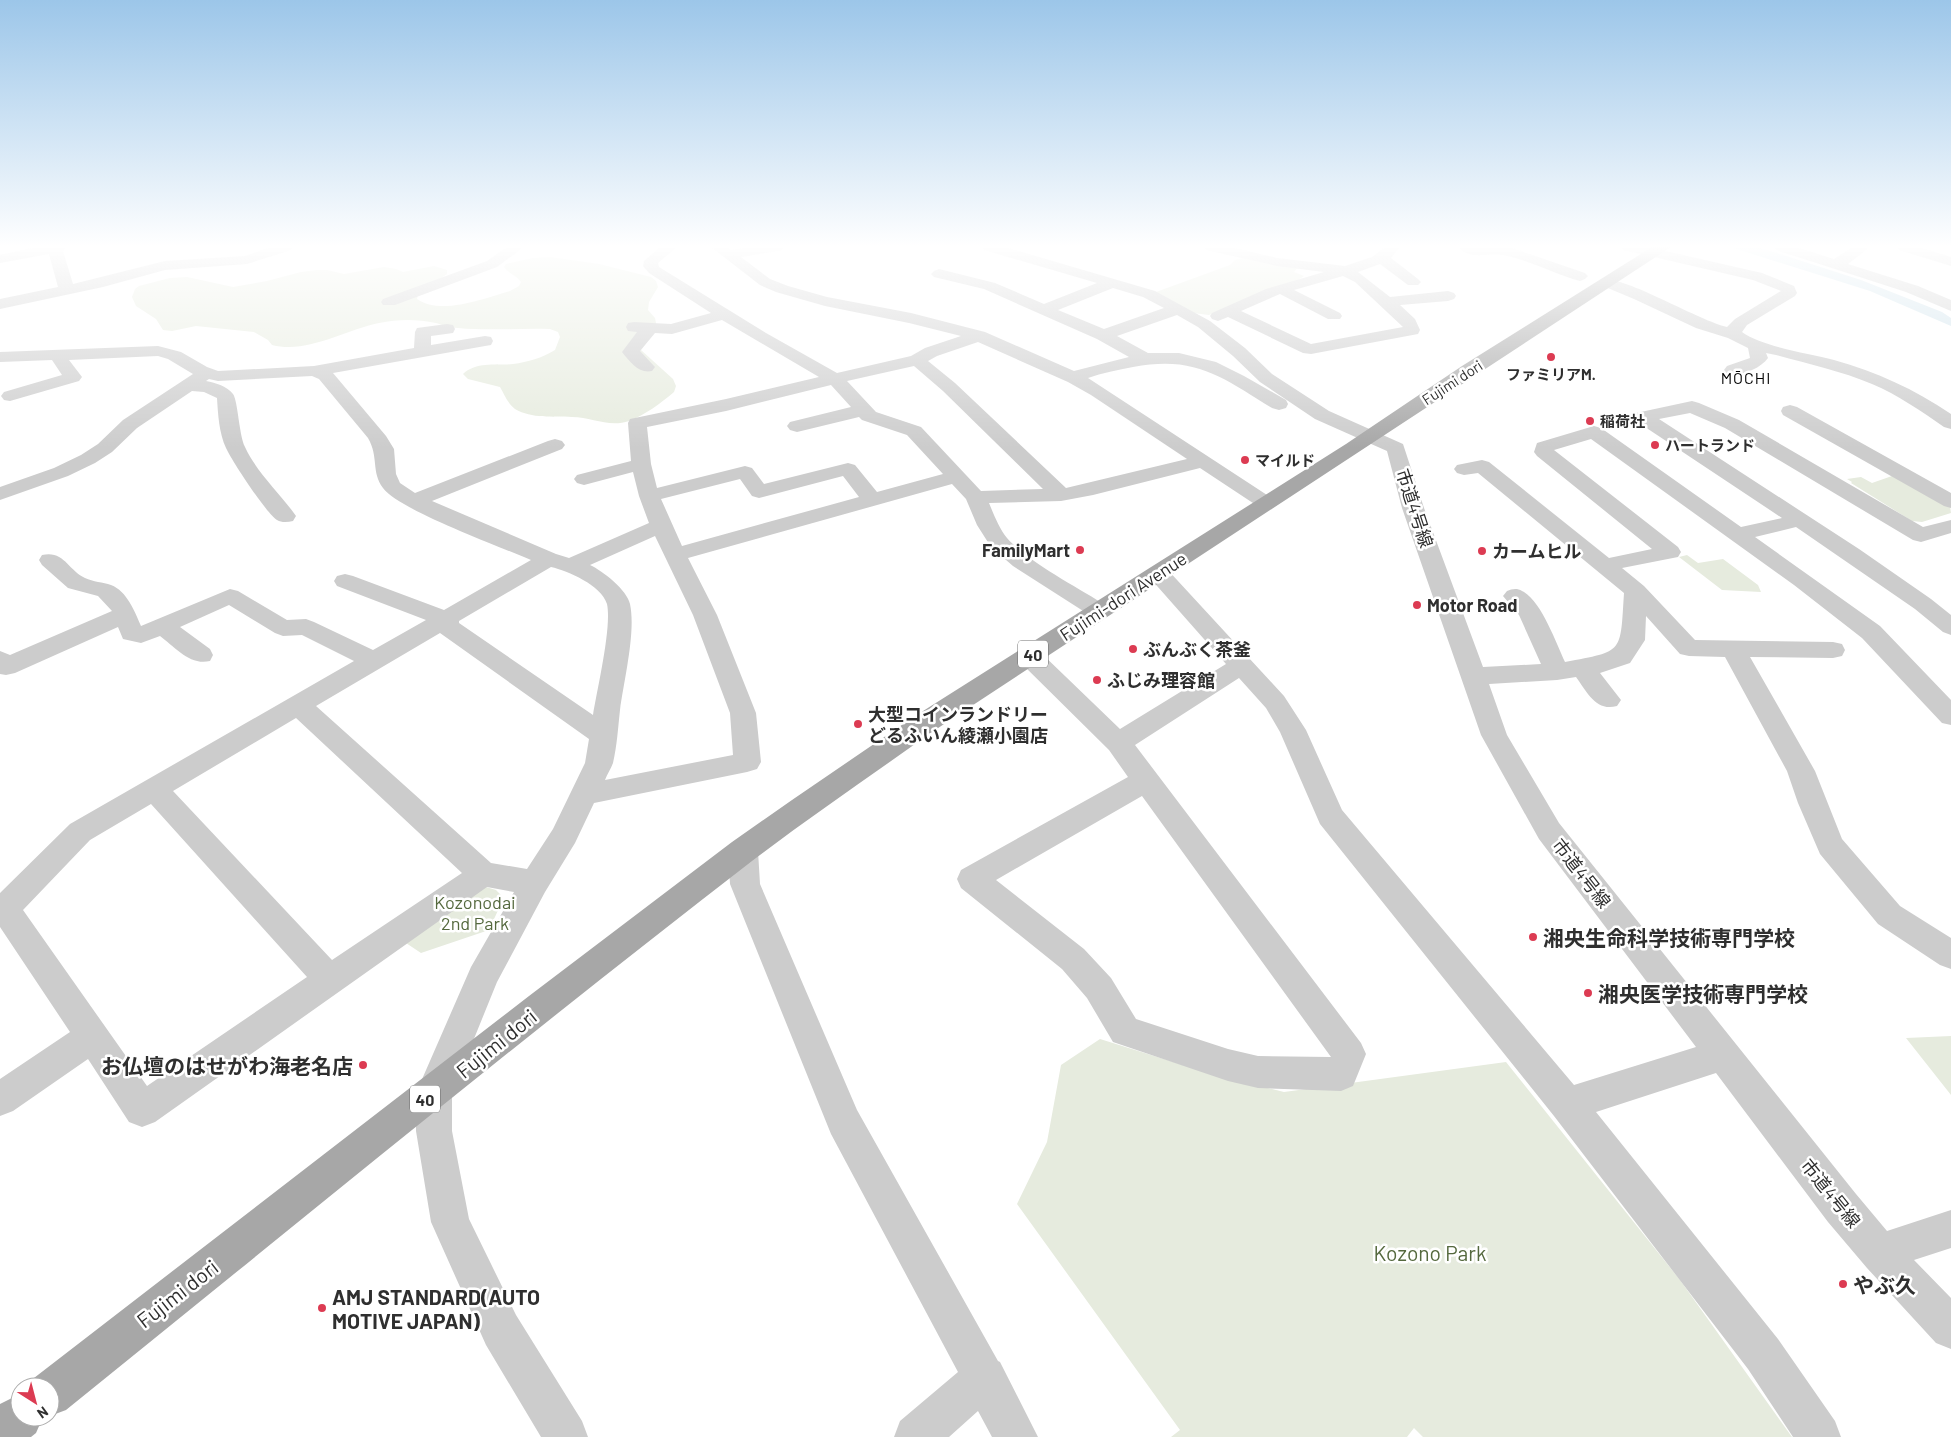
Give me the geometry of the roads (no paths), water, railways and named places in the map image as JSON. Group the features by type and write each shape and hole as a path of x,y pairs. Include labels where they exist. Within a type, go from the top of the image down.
{"main road":[{"name":"Fujimi dori","path":"1370,437 1469,370 1558,314"},
{"name":"Fujimi-dori Avenue","path":"1029,656 1370,437"},
{"name":"Fujimi dori","path":"60,1386 743,851 922,725 1029,656"},
{"path":"0,1433 10,1425"}],"street":[{"path":"646,368 631,352 642,327 672,329 724,314"},
{"path":"724,314 760,337 835,379 869,416 914,431 976,497 988,525 999,542 1021,561 1099,611"},
{"path":"892,314 979,336 1074,378 1266,503"},
{"path":"1052,314 1103,335 1145,359"},
{"path":"1103,335 1163,314"},
{"path":"1187,314 1204,324 1240,352 1266,378 1322,415 1370,437"},
{"path":"1204,324 1222,314"},
{"path":"1234,314 1303,348 1311,349 1412,330 1409,322 1400,314"},
{"path":"1330,314 1334,316"},
{"path":"1678,314 1705,327 1734,334 1759,346 1876,379 1900,390 1951,423"},
{"path":"1734,334 1734,329 1741,322 1755,314"},
{"path":"422,352 423,332 447,329"},
{"path":"583,796 747,762 743,713 705,614 661,526 649,496 641,464 637,423 726,405 917,360 931,352 979,336"},
{"path":"0,494 61,472 88,459 105,448 130,424 196,379 218,376 314,371 485,341"},
{"path":"1733,370 1756,362 1758,358 1756,348 1759,346"},
{"path":"0,357 58,356 134,351 170,352 179,356 191,366 196,379 207,387 221,392 226,398 234,448 264,492 285,516"},
{"path":"10,396 73,377 58,356"},
{"path":"1074,378 1088,372 1145,359 1163,357 1196,360 1219,369 1308,421 1327,429 1370,437"},
{"path":"917,360 949,387 1061,495"},
{"path":"314,371 325,375 376,436 384,449 386,474 392,486 414,501 591,574 606,587 618,602 620,623 599,763 565,835 534,883 483,977 434,1093 434,1131 450,1222 502,1330 566,1437"},
{"path":"1951,526 1921,535 1732,424 1692,407 1643,417 1800,520 1923,604 1951,627"},
{"path":"798,426 863,410"},
{"path":"1790,411 1887,472 1951,502"},
{"path":"1606,565 1670,552 1544,452 1544,447 1594,432 1738,534 1871,632 1951,716"},
{"name":"市道4号線","path":"1370,437 1396,448 1413,508 1494,736 1549,830 1842,1208 1881,1254 1951,1328"},
{"path":"414,501 555,445"},
{"path":"976,497 1061,495 1094,489 1204,461"},
{"path":"584,479 641,464"},
{"path":"1464,470 1482,466 1516,486 1576,534 1606,565 1636,591 1689,648 1833,650"},
{"path":"649,496 745,472 758,492 848,469 872,498"},
{"path":"675,555 872,498 957,476"},
{"path":"1738,534 1800,520"},
{"path":"483,874 142,1110 93,1036 2,911 80,832 153,788 446,619 559,562 661,526"},
{"path":"50,560 76,583 106,591 122,608 132,633 141,635 230,596 283,628 306,627 374,661"},
{"path":"1158,573 1275,702 1293,730 1330,816 1567,1104 1763,1354 1819,1437"},
{"path":"345,581 446,619"},
{"path":"1474,676 1557,672 1582,668 1621,657 1632,640 1636,591"},
{"path":"1515,596 1530,612 1557,672"},
{"path":"0,658 6,666 124,615"},
{"path":"446,619 448,627 604,736"},
{"path":"163,626 201,655"},
{"path":"1734,650 1801,771 1830,846 1889,915 1951,955"},
{"path":"1029,656 1118,743 1349,1054 1341,1074 1258,1072 1228,1065 1124,1031 1099,988 1073,960 972,878 1145,781"},
{"path":"1118,743 1242,665"},
{"path":"1582,668 1608,700"},
{"path":"298,705 483,874 534,883"},
{"path":"153,788 330,980"},
{"path":"743,851 745,884 844,1122 1016,1437"},
{"path":"0,1099 93,1036"},
{"path":"1567,1104 1723,1055"},
{"path":"1881,1254 1906,1243 1951,1229"},
{"path":"916,1437 985,1378"}],"water":[{"path":"1923,314 1945,314 1951,318 1951,326"}],"place":[{"name":"ファミリアM.","path":"1551,357"},
{"name":"稲荷社","path":"1590,421"},
{"name":"ハートランド","path":"1655,445"},
{"name":"マイルド","path":"1245,460"},
{"name":"FamilyMart","path":"1080,550"},
{"name":"カームヒル","path":"1482,551"},
{"name":"Motor Road","path":"1417,605"},
{"name":"ぶんぶく茶釜","path":"1133,649"},
{"name":"ふじみ理容館","path":"1097,680"},
{"name":"大型コインランドリー どるふいん綾瀬小園店","path":"858,724"},
{"name":"湘央生命科学技術専門学校","path":"1533,937"},
{"name":"湘央医学技術専門学校","path":"1588,993"},
{"name":"お仏壇のはせがわ海老名店","path":"363,1065"},
{"name":"やぶ久","path":"1843,1284"},
{"name":"AMJ STANDARD(AUTO MOTIVE JAPAN)","path":"322,1308"}],"district":[{"name":"MŌCHI","path":"1746,377"}],"park label":[{"name":"Kozonodai 2nd Park","path":"475,912"},
{"name":"Kozono Park","path":"1430,1252"}]}
